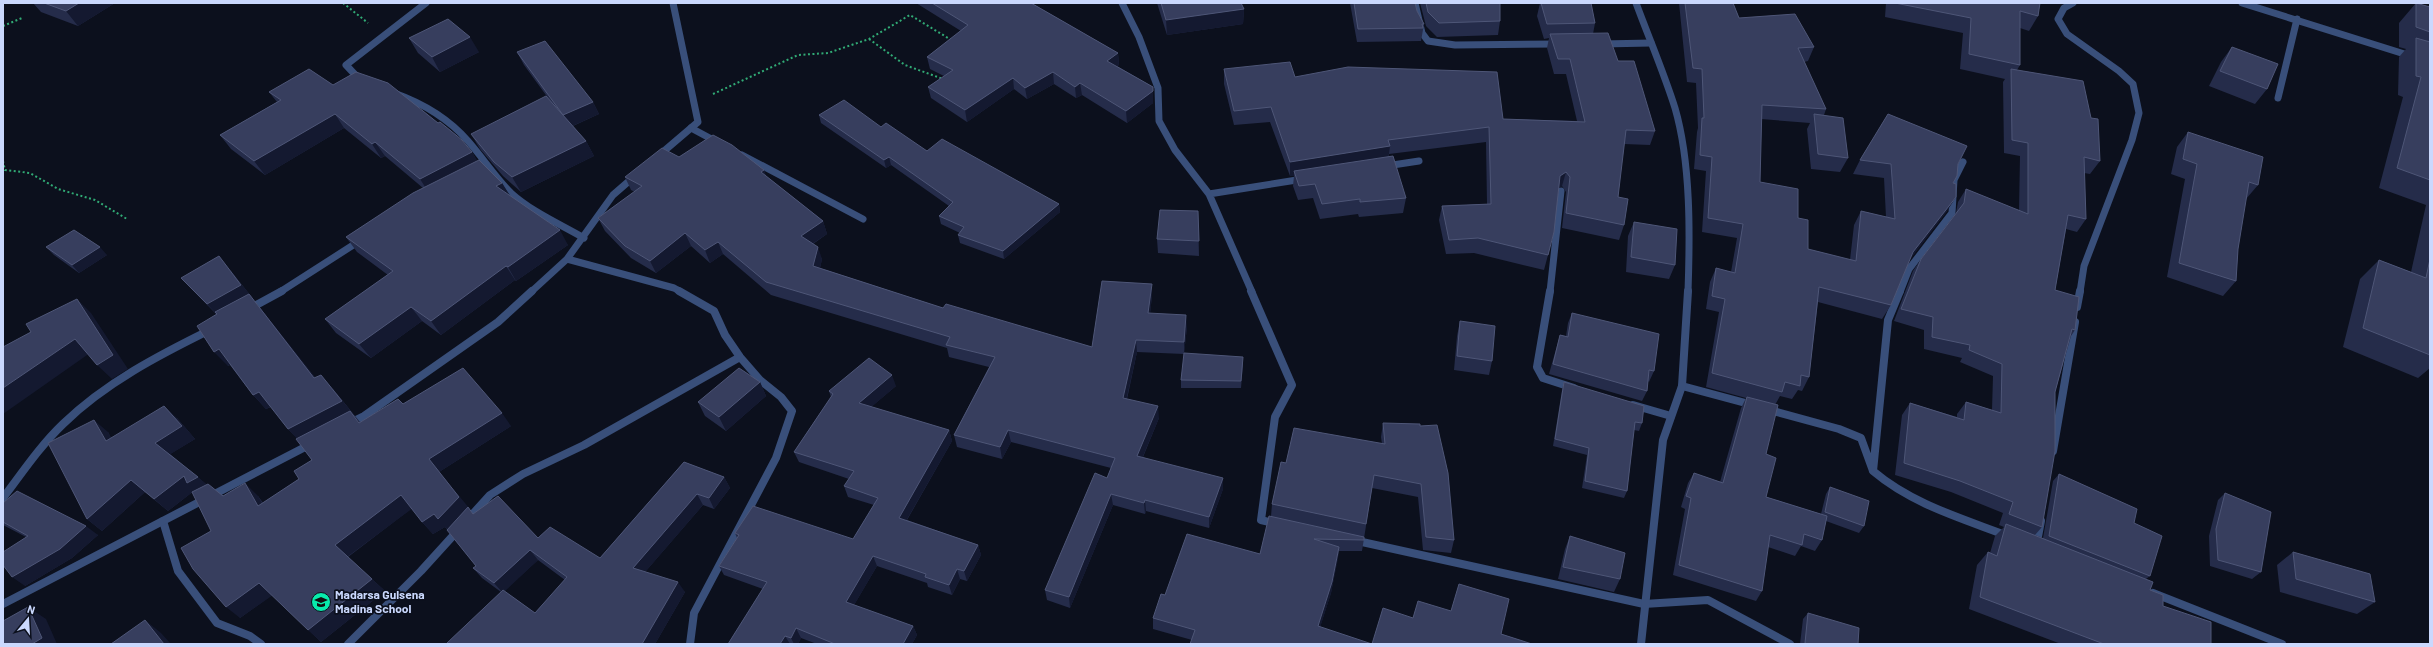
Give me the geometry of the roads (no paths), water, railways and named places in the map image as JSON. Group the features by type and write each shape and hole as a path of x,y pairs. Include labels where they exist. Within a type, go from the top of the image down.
{"street":[{"path":"369,86 356,78 346,65 426,3"},
{"path":"343,427 364,416 498,322 567,259 584,238 613,195 698,122 673,3"},
{"path":"1122,3 1139,37 1158,88 1159,121 1174,150 1209,194 1292,385 1275,417 1261,520 1284,525"},
{"path":"1415,3 1422,33 1428,41 1455,45 1563,44"},
{"path":"1636,3 1675,109 1682,146 1690,224 1686,347 1682,386 1664,440 1644,604 1641,644"},
{"path":"2051,460 2084,266 2098,225 2132,140 2139,113 2133,84 2120,72 2067,34 2058,19 2064,8 2073,3"},
{"path":"2242,3 2297,19 2430,62"},
{"path":"2278,98 2297,19"},
{"path":"1595,44 1651,43"},
{"path":"387,91 413,99 436,112 459,132 486,170 522,201 584,238"},
{"path":"691,128 863,219"},
{"path":"1380,167 1419,161"},
{"path":"1873,471 1888,320 1909,269 1924,252 1952,213 1954,180 1963,162"},
{"path":"1209,194 1310,178"},
{"path":"1560,190 1553,274 1537,367 1542,378 1582,390"},
{"path":"240,314 279,293 370,234"},
{"path":"567,259 674,288 714,311 725,335 740,357 760,380 781,397 792,411 776,458 694,613 690,644"},
{"path":"3,498 63,424 98,395 140,368 220,324"},
{"path":"348,644 421,571 490,495 523,474 584,445 740,357"},
{"path":"1682,386 1840,429 1861,438 1873,471 1886,482 1910,496 2014,538"},
{"path":"1626,403 1671,416"},
{"path":"3,604 68,572 322,438"},
{"path":"2036,547 2042,515"},
{"path":"163,521 178,571 217,623 250,636 261,644"},
{"path":"1345,538 1644,604 1708,600 1790,644"},
{"path":"2145,590 2282,644"}],"place":[{"name":"Madarsa Gulsena Madina School","path":"321,602"}]}
